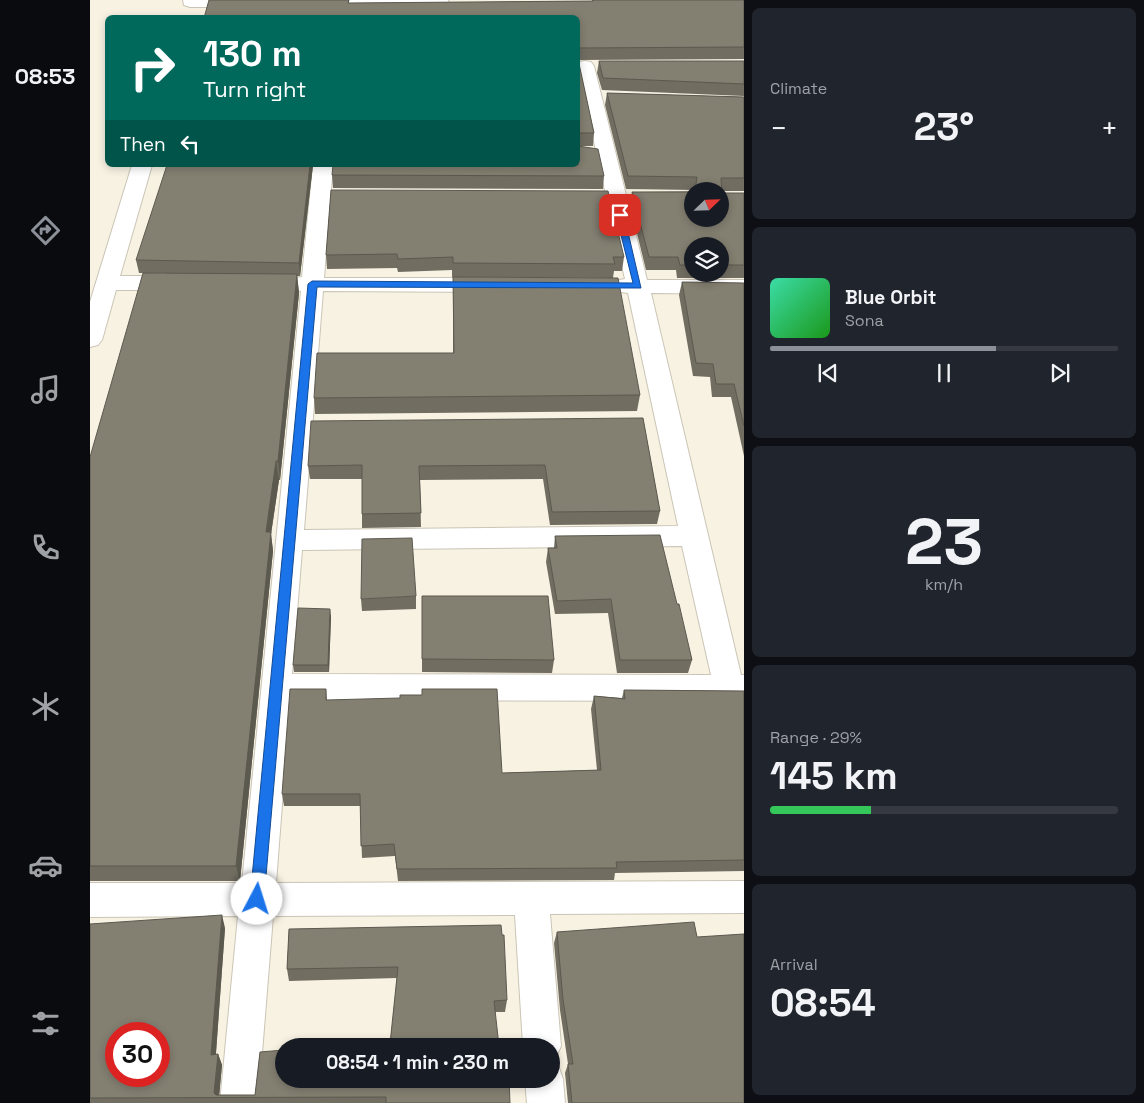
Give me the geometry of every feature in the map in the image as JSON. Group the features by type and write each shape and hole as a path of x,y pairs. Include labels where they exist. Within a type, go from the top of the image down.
{"street":[{"path":"186,15 190,1 259,2"},
{"path":"298,2 337,10 453,2"},
{"path":"276,687 736,688 695,536 657,421 638,286 615,197 596,154 601,97 589,66"},
{"path":"90,340 141,167"},
{"path":"239,1103 289,540 310,424 312,284 331,196 324,167"},
{"path":"107,283 195,283"},
{"path":"273,284 510,285"},
{"path":"599,286 744,287"},
{"path":"289,540 695,536"},
{"path":"90,900 744,897"},
{"path":"531,898 541,1038"},
{"path":"545,1088 546,1103"}],"building":[{"path":"209,0 349,0 348,3 744,0 744,47 580,48 580,15 205,15"},
{"path":"599,61 744,61 744,84 603,78"},
{"path":"580,68 594,133 580,133"},
{"path":"607,93 744,97 744,178 721,178 721,182 696,182 697,177 628,176"},
{"path":"580,146 598,149 604,176 332,175 333,167 580,167"},
{"path":"166,167 310,167 299,263 136,260"},
{"path":"331,190 608,191 624,257 613,257 615,264 453,263 453,257 398,259 397,254 326,255"},
{"path":"632,192 684,192 684,228 729,228 729,193 744,193 744,265 729,265 729,237 684,237 684,265 680,265 678,257 649,257"},
{"path":"143,273 297,274 278,461 276,461 266,532 271,532 236,866 90,866 90,457"},
{"path":"453,277 618,278 640,395 314,398 317,353 454,353"},
{"path":"682,282 744,283 744,426 734,384 716,384 713,364 696,363"},
{"path":"643,418 660,511 552,512 545,465 419,466 421,513 362,514 362,465 308,466 311,421"},
{"path":"660,535 692,660 620,660 611,599 557,601 548,548 557,548 555,536"},
{"path":"412,538 416,596 361,599 362,539"},
{"path":"422,596 548,596 554,660 422,659"},
{"path":"298,608 330,609 328,665 293,665"},
{"path":"290,689 326,689 326,700 400,698 400,695 422,695 422,689 497,689 502,773 601,770 594,696 625,699 624,690 744,691 744,860 616,862 617,868 397,869 394,844 361,846 360,794 282,794"},
{"path":"222,915 211,1055 218,1054 214,1093 216,1095 255,1095 260,1052 275,1051 275,1088 509,1088 510,1103 386,1103 386,1097 90,1098 90,924"},
{"path":"694,922 697,937 744,934 744,1103 572,1103 568,1064 573,1064 563,1000 557,932"},
{"path":"501,925 502,935 504,935 507,1000 494,1001 498,1038 391,1038 398,967 287,969 289,929"}],"route":[{"path":"257,899 312,284 638,286 620,215"}]}
